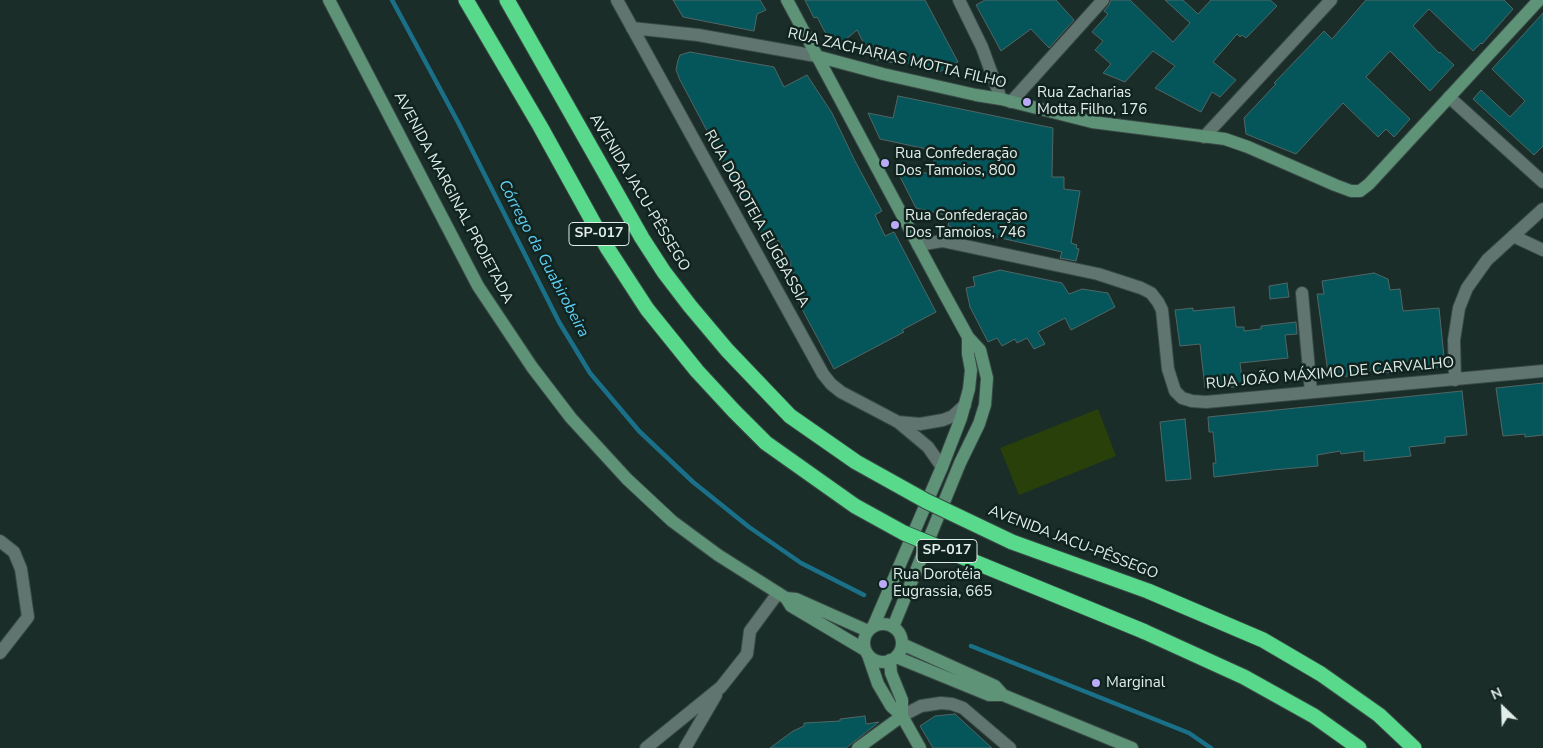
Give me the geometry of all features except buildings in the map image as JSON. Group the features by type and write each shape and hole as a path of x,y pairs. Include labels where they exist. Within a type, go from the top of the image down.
{"highway":[{"name":"SP-017","path":"466,0 540,126 608,249 647,308 697,371 734,412 766,443 855,506 904,533 1143,631 1244,677 1314,716 1359,748"},
{"name":"AVENIDA JACU-PÊSSEGO","path":"507,0 642,238 664,272 727,350 790,416 856,462 926,501 1012,542 1148,590 1263,640 1322,674 1379,715 1414,748"}],"main road":[{"name":"AVENIDA MARGINAL PROJETADA","path":"329,0 478,286 532,367 571,418 633,485 672,521 718,555 782,596 791,606 866,652"},
{"path":"788,0 816,56 968,337 980,350 987,378 985,405 979,424 954,479 893,627"},
{"name":"RUA ZACHARIAS MOTTA FILHO","path":"816,56 884,74 1006,100 1092,122 1225,139 1248,147 1335,186 1351,191 1360,191 1369,184 1539,0"},
{"path":"920,748 902,716 892,706 878,684 866,652 864,640 871,629 962,418 969,390 971,370 968,354 968,337"},
{"name":"AVENIDA MARGINAL PROJETADA","path":"782,596 796,599 871,629"},
{"path":"866,652 876,661 886,662 893,659 901,650 902,644 899,633 893,627 886,624 871,629"},
{"path":"902,644 995,686 1003,695"},
{"path":"893,659 989,695 1003,695 1132,748"},
{"path":"893,659 891,672 902,700 902,716"},
{"path":"858,748 902,716"}],"street":[{"name":"RUA DOROTEIA EUGBASSIA","path":"617,0 823,374 841,392 898,422 928,447 942,467"},
{"path":"959,0 1006,100 1103,0"},
{"path":"1204,137 1331,0"},
{"name":"RUA ZACHARIAS MOTTA FILHO","path":"632,28 698,36 816,56"},
{"path":"1449,97 1543,182"},
{"path":"1455,380 1454,340 1459,308 1467,288 1487,260 1543,208"},
{"path":"1513,236 1543,250"},
{"name":"RUA JOÃO MÁXIMO DE CARVALHO","path":"918,245 942,242 1098,274 1151,292 1162,310 1168,369 1174,391 1182,398 1192,401 1206,402 1543,371"},
{"path":"1302,293 1311,392"},
{"name":"RUA DOROTEIA EUGBASSIA","path":"898,422 920,424 943,420 953,416 965,405"},
{"path":"0,540 14,552 20,569 28,617 0,653"},
{"path":"685,748 721,687 747,654 750,631 782,596"},
{"path":"646,748 721,687"},
{"path":"902,716 921,706 941,703 952,704 963,708 1010,748"}],"green space":[{"path":"1098,409 1116,456 1019,495 1000,448"}],"waterway":[{"name":"Córrego da Guabirobeira","path":"392,0 459,124 559,322 590,373 639,431 693,482 749,527 801,563 864,595"},
{"path":"971,646 1189,733 1211,748"}],"place":[{"name":"Rua Zacharias Motta Filho, 176","path":"1027,102"},
{"name":"Rua Confederação Dos Tamoios, 800","path":"885,163"},
{"name":"Rua Confederação Dos Tamoios, 746","path":"895,225"},
{"name":"Rua Dorotéia Eugrassia, 665","path":"883,584"},
{"name":"Marginal","path":"1096,683"}]}
